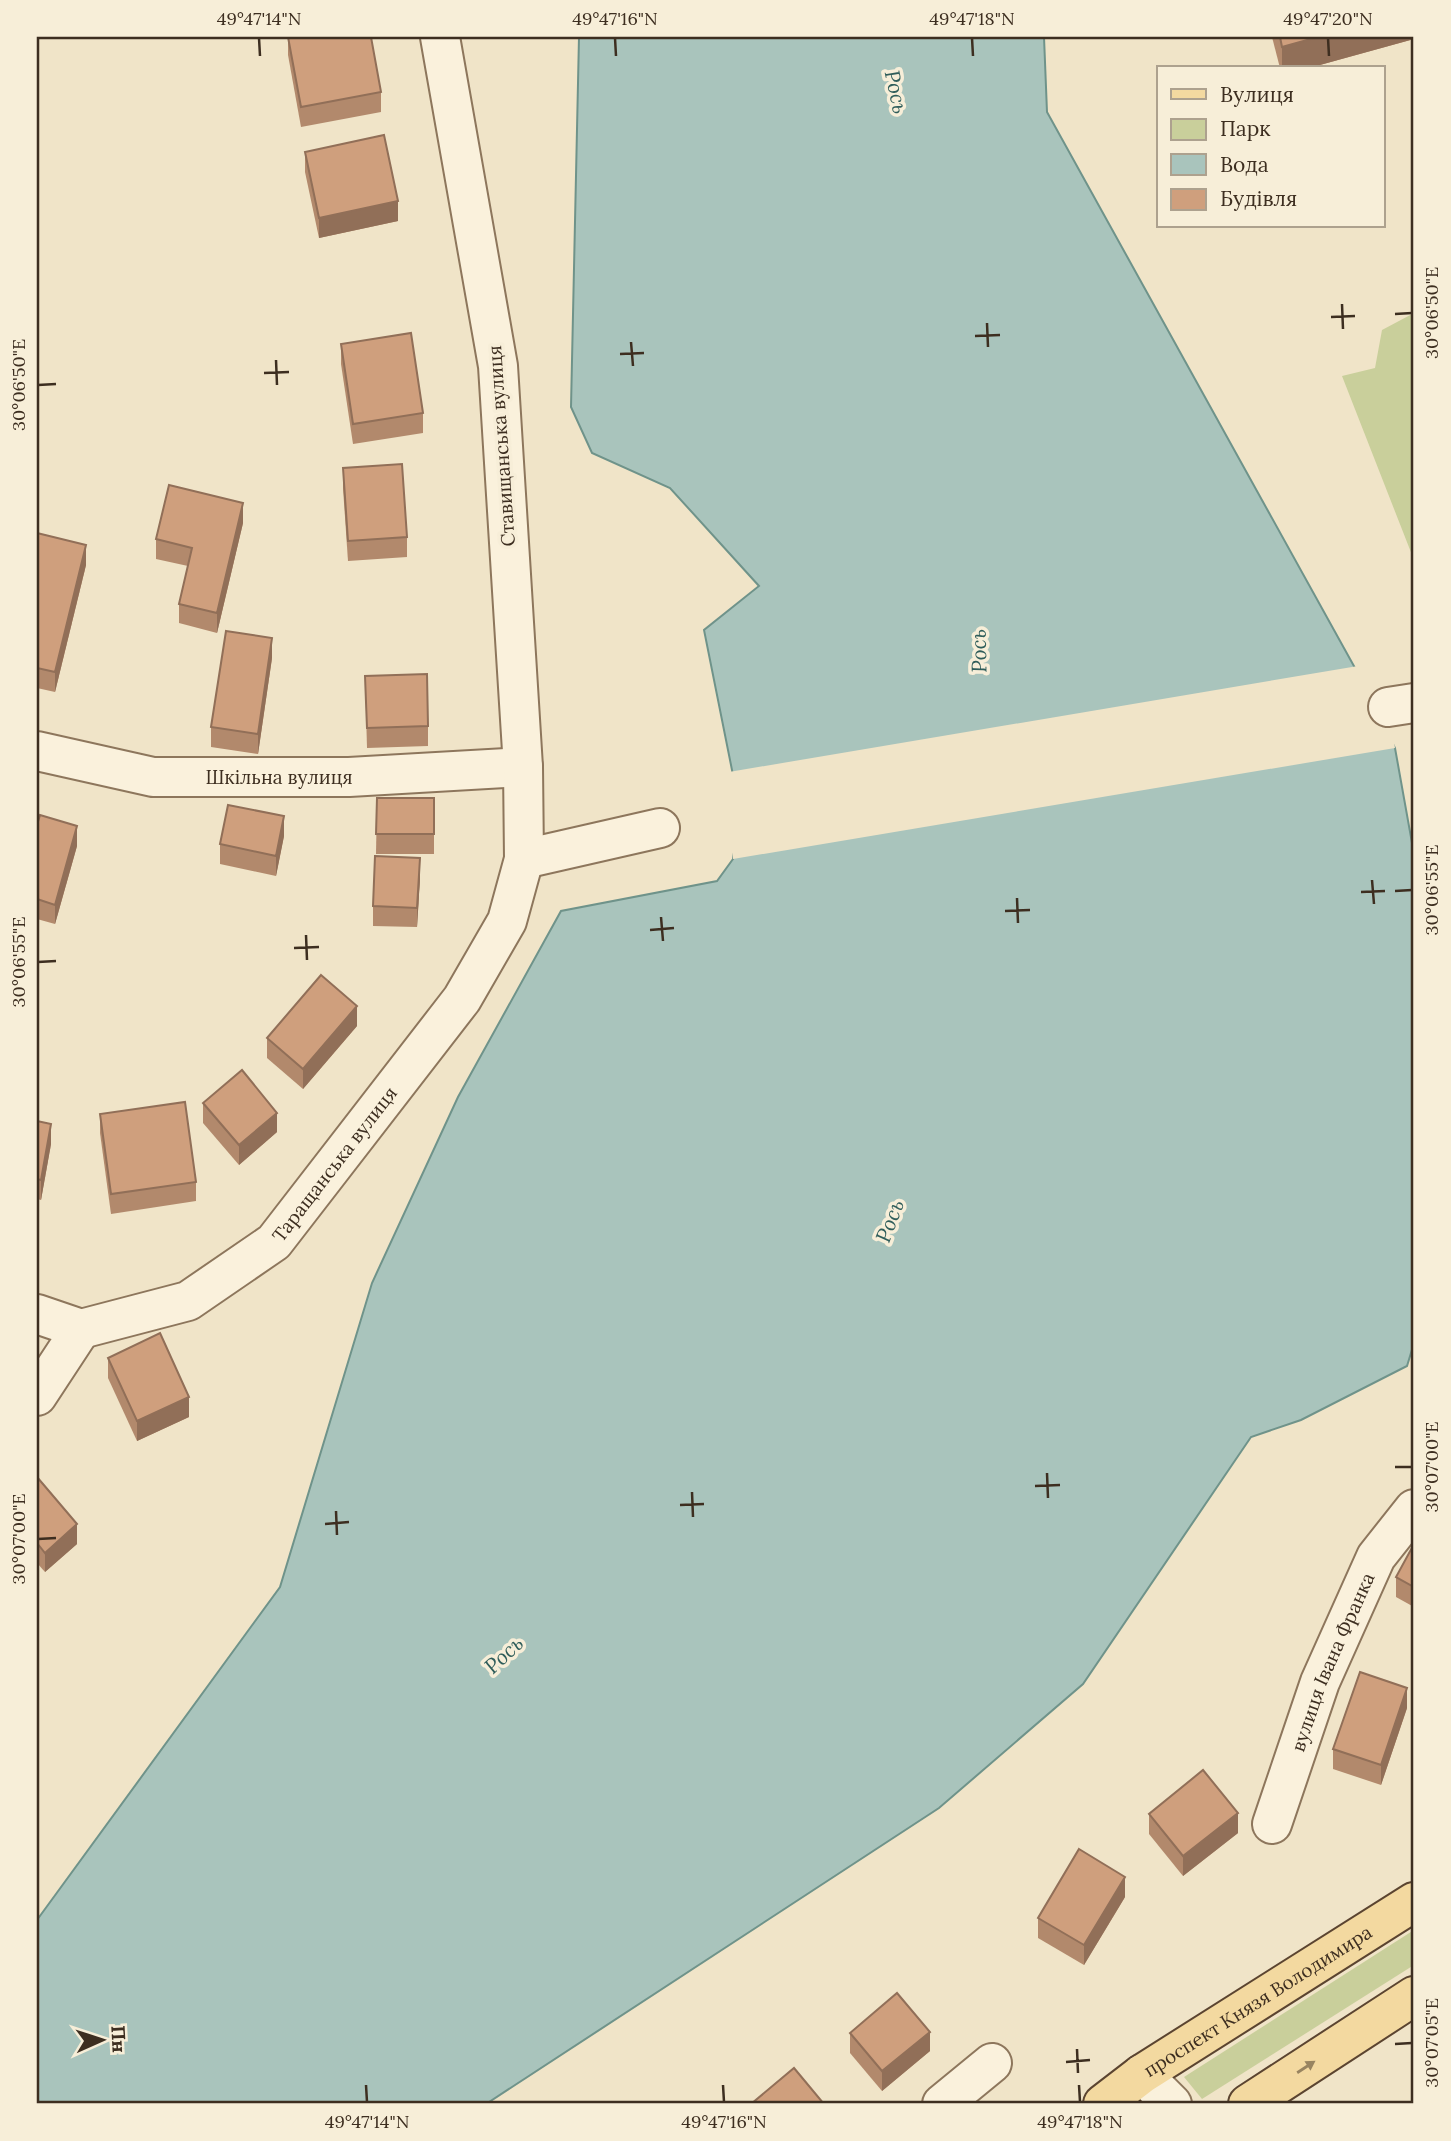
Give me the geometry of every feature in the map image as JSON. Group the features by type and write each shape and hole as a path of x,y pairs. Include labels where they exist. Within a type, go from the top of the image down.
{"main road":[{"name":"проспект Князя Володимира","path":"1103,2104 1142,2074 1414,1902"},
{"path":"1248,2104 1414,1996"}],"street":[{"name":"Ставищанська вулиця","path":"440,37 498,366 523,766 524,859"},
{"name":"Шкільна вулиця","path":"37,751 153,777 349,777 523,766"},
{"path":"524,859 660,828"},
{"name":"Таращанська вулиця","path":"81,1329 188,1301 274,1242 462,999 507,921 524,859"},
{"path":"37,1314 81,1329 37,1396"},
{"name":"вулиця Івана Франка","path":"1272,1824 1320,1682 1376,1558 1414,1509"},
{"path":"942,2104 992,2063"},
{"path":"1142,2074 1172,2104"}],"green space":[{"path":"1414,313 1414,560 1342,376 1375,368 1382,330"},
{"path":"1414,1930 1414,1965 1202,2099 1184,2077"}],"water":[{"name":"Рось","path":"579,37 1044,37 1047,112 1360,677 1395,748 1414,854 1414,1343 1407,1366 1301,1420 1251,1437 1083,1684 939,1808 486,2104 37,2104 37,1920 280,1587 372,1283 458,1097 561,911 717,881 733,859 733,775 704,630 759,586 670,488 592,453 571,407"}],"pier":[{"path":"1358,666 1393,736 1395,748 733,859 730,840 729,772"}],"building":[{"path":"288,37 371,37 381,92 301,107"},
{"path":"1280,37 1318,37 1282,47"},
{"path":"384,135 398,201 319,218 305,152"},
{"path":"411,333 423,413 353,424 341,344"},
{"path":"402,464 407,537 348,541 343,468"},
{"path":"169,485 243,503 217,613 179,604 192,548 156,539"},
{"path":"37,533 86,545 55,672 37,668"},
{"path":"226,631 272,638 258,734 211,727"},
{"path":"427,674 428,726 367,728 365,676"},
{"path":"377,798 434,798 434,834 376,834"},
{"path":"228,805 284,816 276,856 220,844"},
{"path":"40,815 77,826 55,905 37,899 37,825"},
{"path":"375,856 420,858 417,908 373,906"},
{"path":"321,975 357,1006 303,1069 267,1038"},
{"path":"242,1070 277,1113 239,1145 203,1103"},
{"path":"185,1102 196,1182 111,1194 100,1114"},
{"path":"37,1121 51,1124 41,1180 37,1179"},
{"path":"160,1333 189,1397 137,1421 108,1358"},
{"path":"37,1477 77,1524 45,1553 37,1543"},
{"path":"1414,1544 1414,1587 1396,1577"},
{"path":"1360,1672 1407,1688 1381,1765 1333,1749"},
{"path":"1203,1770 1238,1813 1183,1856 1149,1814"},
{"path":"1079,1849 1125,1877 1084,1945 1038,1918"},
{"path":"897,1993 930,2032 882,2071 850,2033"},
{"path":"794,2068 824,2104 751,2104"}]}
